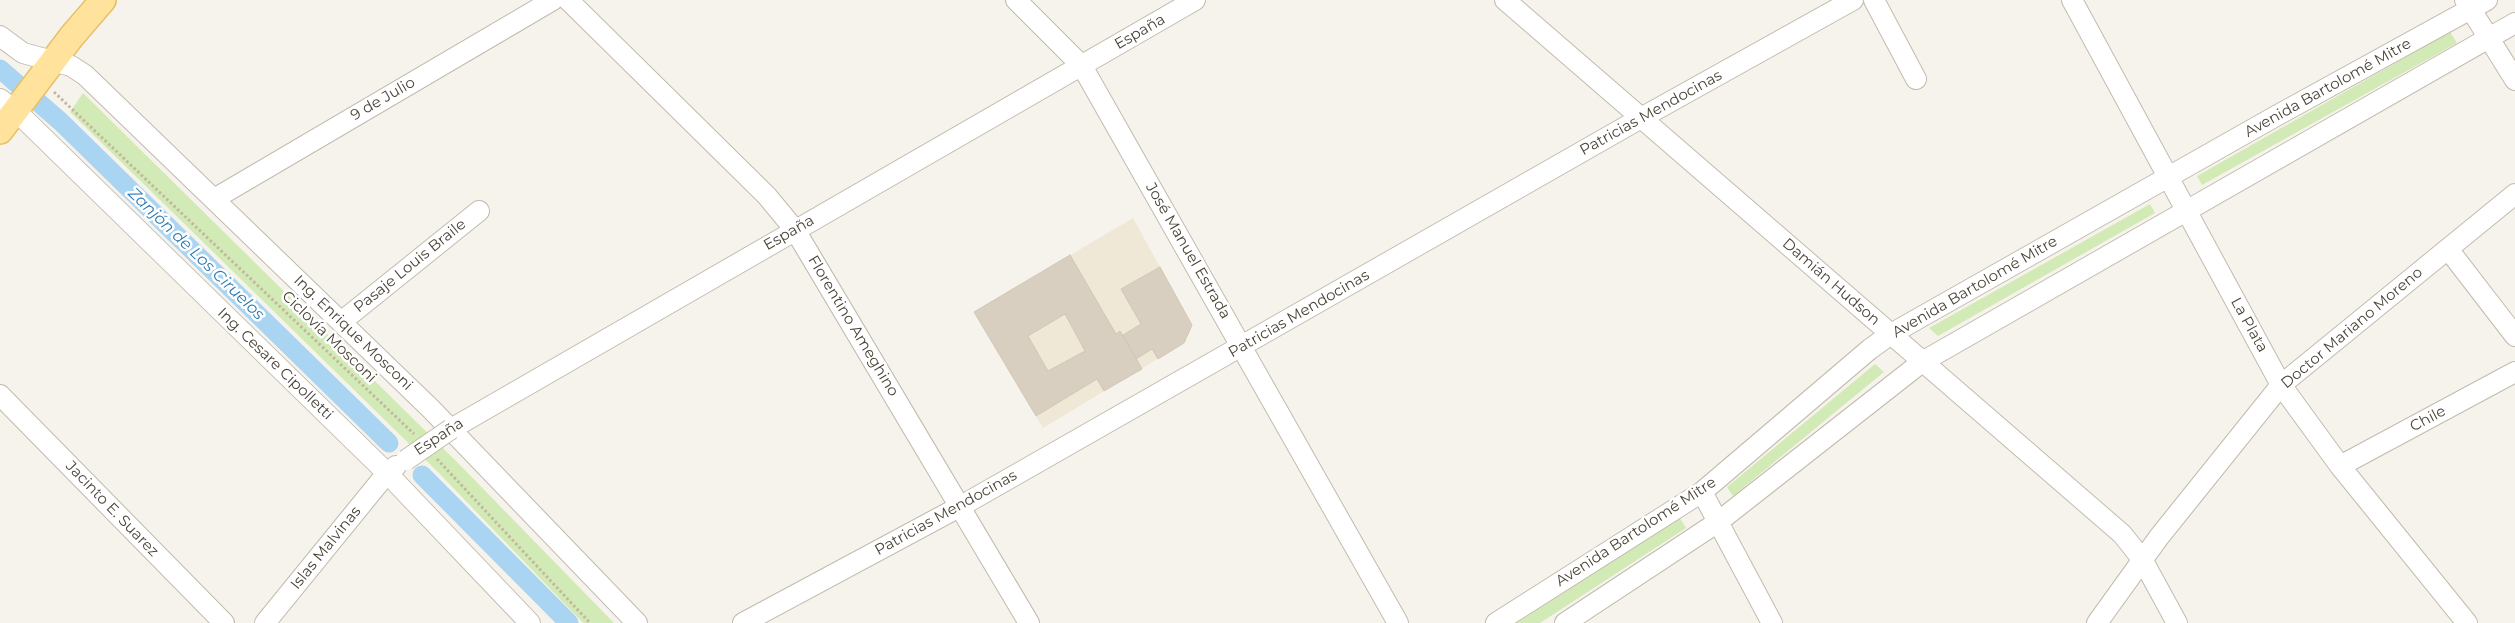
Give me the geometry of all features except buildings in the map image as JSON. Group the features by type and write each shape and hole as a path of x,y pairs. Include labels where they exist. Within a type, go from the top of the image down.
{"main road":[{"path":"0,131 28,89 103,0"}],"street":[{"name":"9 de Julio","path":"214,199 553,0"},
{"name":"Florentino Ameghino","path":"568,0 767,196 795,230 1029,623"},
{"name":"José Manuel Estrada","path":"1016,0 1082,66 1398,623"},
{"name":"España","path":"387,473 451,429 1195,0"},
{"name":"Damián Hudson","path":"1506,0 2122,534 2142,559 2177,623"},
{"name":"Patricias Mendocinas","path":"743,623 961,506 1640,118 1853,0"},
{"path":"1874,0 1916,79"},
{"name":"La Plata","path":"2072,0 2281,385 2340,466 2467,623"},
{"path":"2474,3 2489,38 2515,80"},
{"name":"Avenida Bartolomé Mitre","path":"1496,623 1702,492 1870,349 1891,334 2169,178 2474,3"},
{"path":"1565,623 1718,522 1922,362 2186,209 2515,23"},
{"name":"Ing. Enrique Mosconi","path":"0,36 23,53 28,89 71,66 85,75 451,429 637,623"},
{"name":"Ing. Cesare Cipolletti","path":"28,89 530,623"},
{"name":"Doctor Mariano Moreno","path":"2097,623 2142,559 2281,385 2515,194"},
{"name":"Pasaje Louis Braile","path":"341,322 479,211"},
{"path":"2448,248 2515,336"},
{"name":"Chile","path":"2340,466 2515,372"},
{"name":"Jacinto E. Suarez","path":"0,395 224,623"},
{"name":"Islas Malvinas","path":"265,623 387,473"},
{"path":"1702,492 1772,623"}],"path":[{"name":"Ciclovía Mosconi","path":"28,89 415,436"},
{"path":"435,458 590,623"}],"shaded area":[{"path":"1133,218 1192,325 1184,343 1043,428 974,312"}],"green space":[{"path":"2450,32 2457,43 2202,185 2197,176"},
{"path":"83,93 458,463 614,623 583,623 438,472 70,112"},
{"path":"2150,204 2155,213 1938,336 1929,328"},
{"path":"1875,364 1884,372 1733,496 1727,487"},
{"path":"1680,518 1686,528 1540,623 1517,623"}],"waterway":[{"name":"Zanjón de Los Ciruelos","path":"0,69 61,122 389,443"},
{"name":"Zanjón de Los Ciruelos","path":"422,475 569,623"}]}
